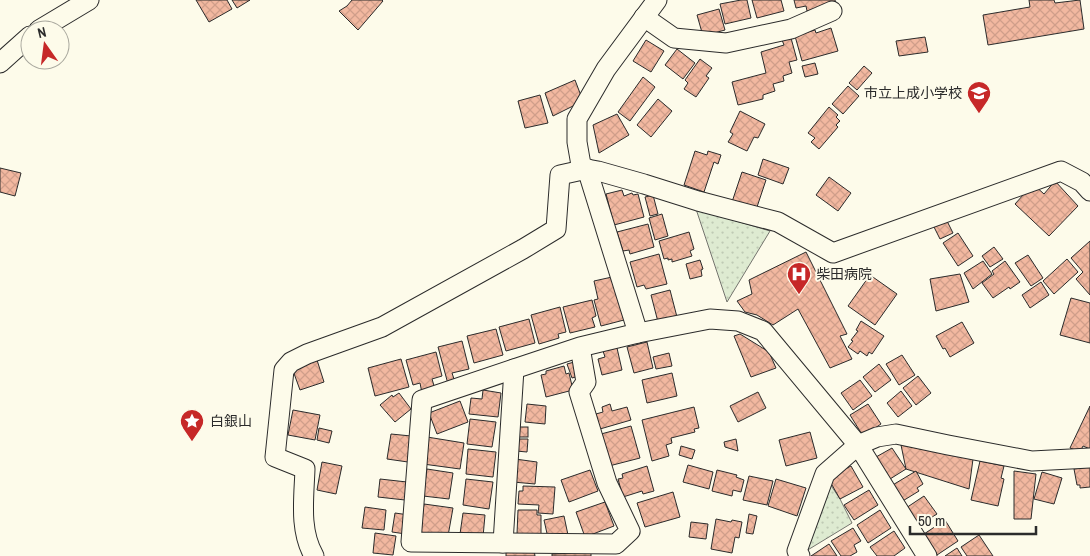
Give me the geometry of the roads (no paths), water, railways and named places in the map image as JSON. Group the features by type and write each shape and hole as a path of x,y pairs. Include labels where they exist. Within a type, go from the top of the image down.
{"street":[{"path":"56,20 90,0"},
{"path":"638,333 587,170 581,165 577,142 578,119 606,69 657,0"},
{"path":"644,17 674,38 726,43 791,29 832,11"},
{"path":"0,63 20,45"},
{"path":"314,556 308,547 303,516 305,469 275,457 284,370 291,362 307,354 382,327 556,229 560,175 587,170 635,181 698,201 778,222 833,253 1061,172 1082,182 1090,191"},
{"path":"580,347 586,382 579,392 607,483 630,531 616,544 411,542 422,400 580,347 710,318 738,321 763,331 858,445 927,556"},
{"path":"503,544 514,368"},
{"path":"800,556 797,551 825,474 858,445 877,438 896,434 1032,461 1090,458"}],"place":[{"name":"市立上成小学校","path":"979,114"},
{"name":"柴田病院","path":"799,295"},
{"name":"白銀山","path":"192,442"}]}
